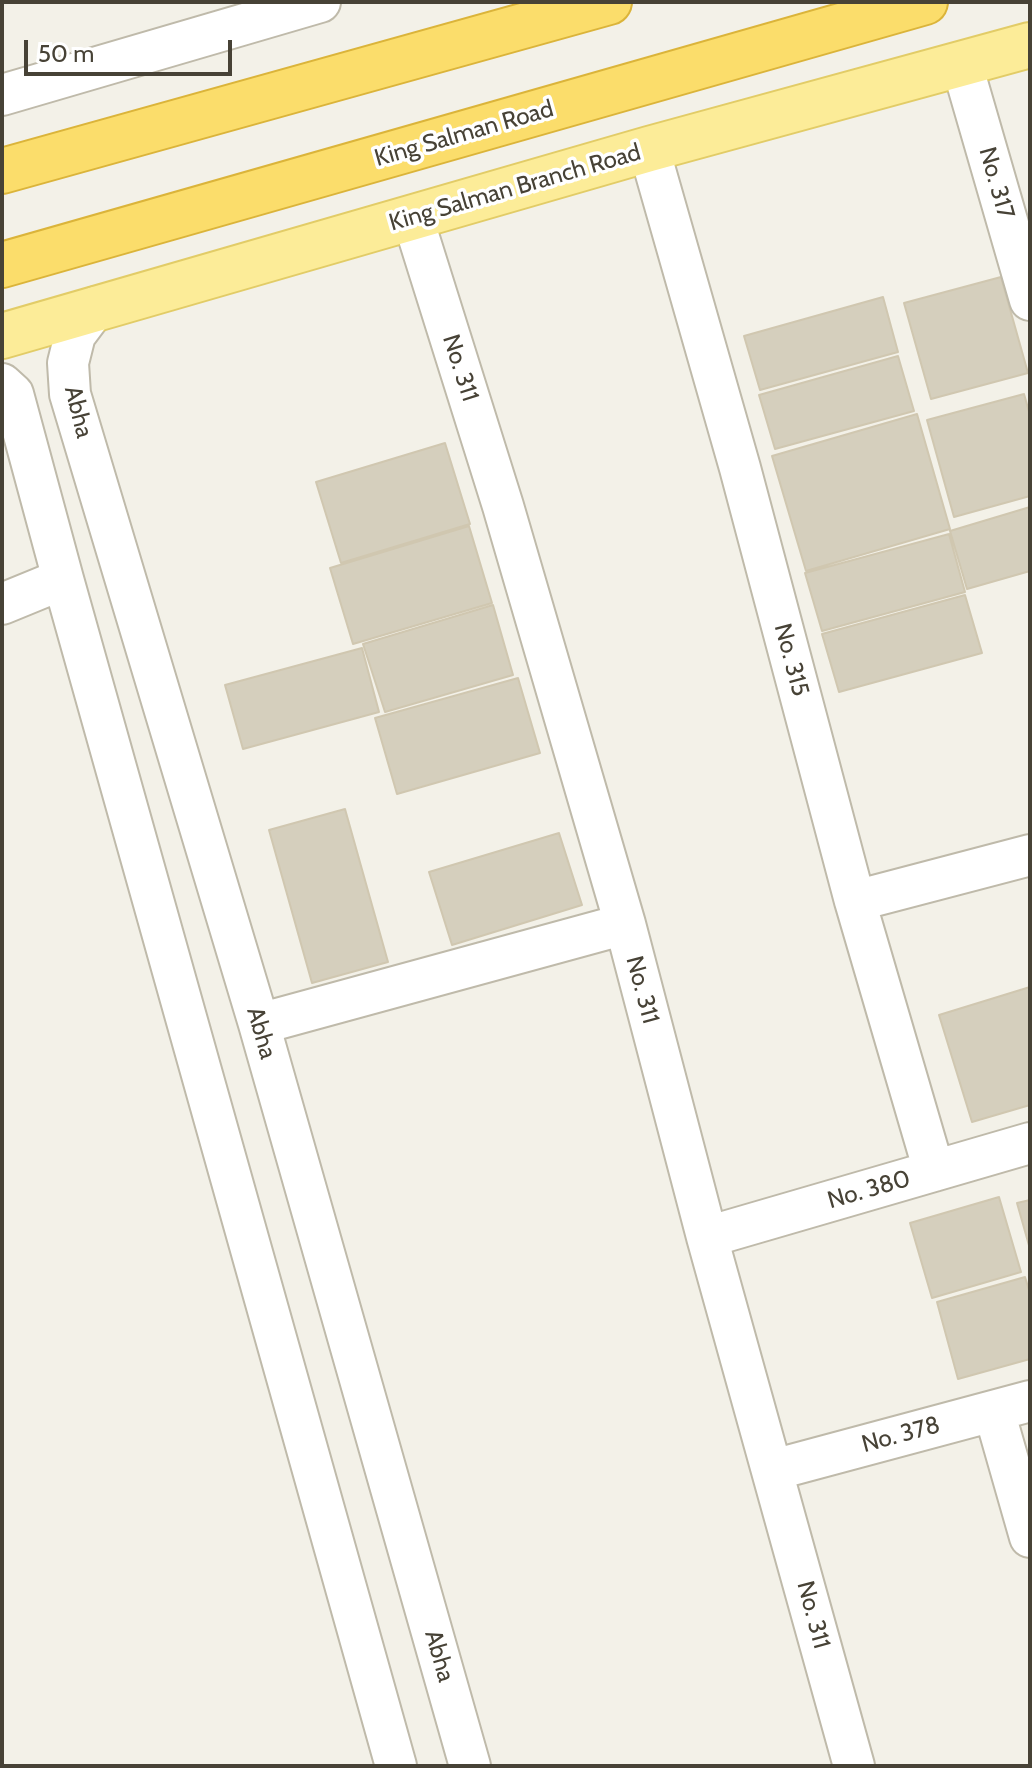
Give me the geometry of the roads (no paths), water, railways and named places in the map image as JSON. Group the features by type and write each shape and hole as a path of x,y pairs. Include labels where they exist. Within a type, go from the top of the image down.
{"highway":[{"path":"2,171 609,2"},
{"name":"King Salman Road","path":"2,265 925,2"}],"main road":[{"name":"King Salman Branch Road","path":"2,336 649,149 1030,45"}],"street":[{"path":"2,95 320,2"},
{"name":"No. 317","path":"962,65 1030,300"},
{"name":"No. 315","path":"649,149 740,468 855,901 934,1171"},
{"name":"No. 311","path":"413,219 503,506 625,924 707,1237 854,1766"},
{"name":"Abha","path":"96,307 75,335 68,363 70,394 259,1024 470,1766"},
{"path":"2,384 13,394 396,1766"},
{"path":"27,444 81,429"},
{"path":"2,604 63,579"},
{"path":"855,901 1030,855"},
{"path":"259,1024 625,924"},
{"name":"No. 380","path":"707,1237 1030,1143"},
{"path":"1012,1406 1030,1537"},
{"name":"No. 378","path":"773,1470 1012,1406"}]}
